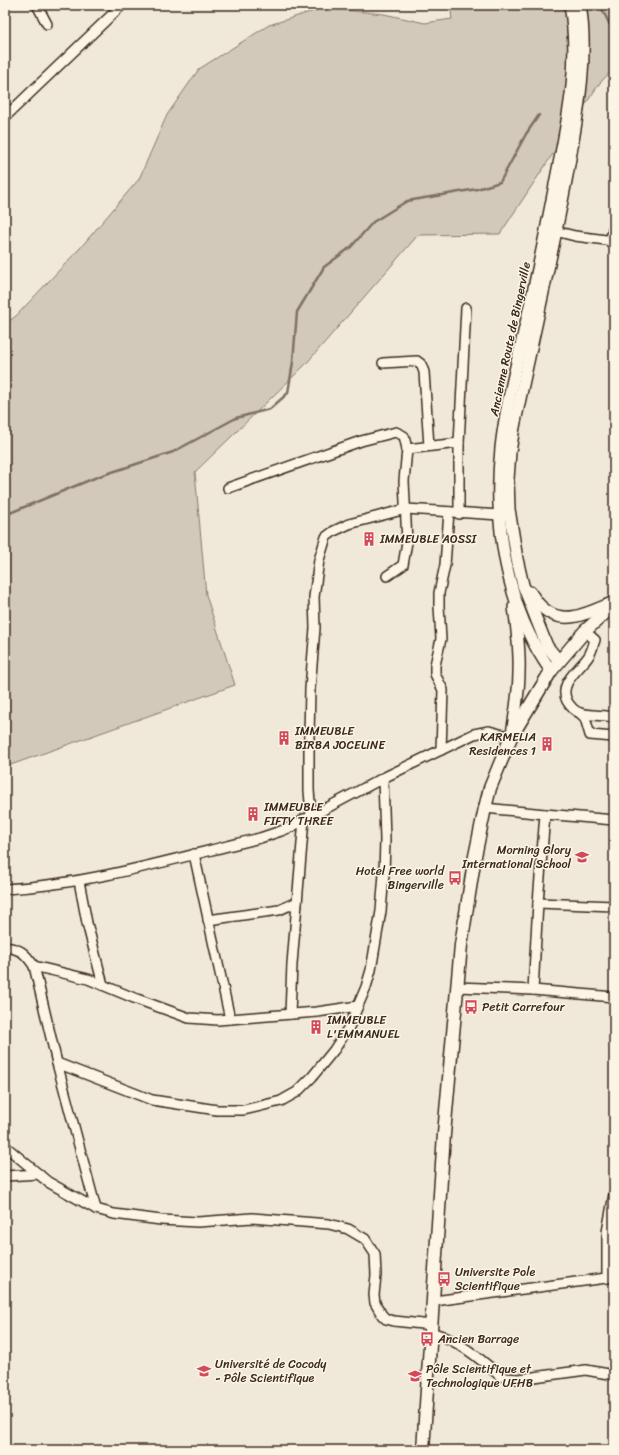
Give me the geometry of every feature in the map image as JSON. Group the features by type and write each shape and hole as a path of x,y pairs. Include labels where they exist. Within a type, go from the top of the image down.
{"main road":[{"path":"423,1450 444,1134 461,945 466,905 485,808 490,788 511,737 551,671 585,631 614,604"}],"street":[{"path":"37,5 47,24"},
{"path":"5,117 122,5"},
{"name":"Ancienne Route de Bingerville","path":"559,661 548,646 524,585 517,559 509,509 508,479 515,419 551,230 568,122 575,61 573,20 570,5"},
{"name":"Ancienne Route de Bingerville","path":"551,671 540,655 511,588 500,515 499,478 503,434 508,406 575,127 584,53 580,5"},
{"path":"551,230 576,236 612,241 614,224"},
{"path":"459,514 459,443 466,308"},
{"path":"383,363 417,361 421,364 424,372 429,446"},
{"path":"228,488 361,441 396,432 399,433 404,436 408,449 404,481 407,542 404,565 387,576"},
{"path":"408,449 459,443"},
{"path":"290,1014 297,902 309,790 310,690 315,628 314,597 319,560 326,537 334,531 349,524 406,509 459,514 500,515"},
{"path":"441,750 443,690 435,674 435,665 441,639 439,593 446,565 449,512"},
{"path":"524,585 543,609 554,616 565,618 578,616 614,604"},
{"path":"5,889 30,888 79,881 281,832 383,778 474,734 489,731 511,737 519,688 520,672 511,588"},
{"path":"585,631 595,640 591,652 571,676 565,688 565,696 570,707 585,718 590,735 614,737"},
{"path":"580,713 614,717"},
{"path":"57,1062 152,1100 217,1110 244,1110 281,1101 297,1092 312,1077 334,1050 349,1027 371,970 381,911 384,874 385,847 383,778"},
{"path":"485,808 614,820"},
{"path":"533,990 545,814"},
{"path":"194,854 230,1019"},
{"path":"79,881 87,923 103,985"},
{"path":"208,920 279,910 297,902"},
{"path":"538,903 614,906"},
{"path":"5,947 18,949 27,956 34,966 57,1062 96,1209"},
{"path":"34,966 88,979 189,1018 218,1020 316,1012 358,1006"},
{"path":"458,987 533,990 614,997"},
{"path":"5,1146 48,1182 96,1209 114,1214 161,1220 198,1222 252,1218 329,1224 348,1229 365,1239 375,1254 375,1303 386,1319 432,1329 458,1342 499,1375 506,1378 519,1379 586,1370 614,1375"},
{"path":"5,1176 39,1174"},
{"path":"434,1301 611,1277 608,1232 614,1194"}],"shaded area":[{"path":"450,5 614,5 614,68 599,84 500,234 418,235 305,365 195,472 206,595 235,685 5,767 5,324 16,316 81,247 139,179 167,115 199,69 269,25 323,8 384,14 425,23 452,19"}],"waterway":[{"path":"600,5 614,33"},
{"path":"611,40 614,37"},
{"path":"5,515 97,477 173,452 236,418 270,409 288,393 293,362 297,312 324,267 351,247 373,222 407,201 477,189 500,182 526,134 539,115"}],"place":[{"name":"IMMEUBLE AOSSI","path":"369,539"},
{"name":"IMMEUBLE BIRBA JOCELINE","path":"284,738"},
{"name":"KARMELIA Residences 1","path":"547,744"},
{"name":"IMMEUBLE FIFTY THREE","path":"253,814"},
{"name":"Morning Glory International School","path":"582,857"},
{"name":"Hotel Free world Bingerville","path":"455,878"},
{"name":"Petit Carrefour","path":"471,1007"},
{"name":"IMMEUBLE L'EMMANUEL","path":"316,1027"},
{"name":"Universite Pole Scientifique","path":"444,1279"},
{"name":"Ancien Barrage","path":"427,1339"},
{"name":"Université de Cocody - Pôle Scientifique","path":"204,1371"},
{"name":"Pôle Scientifique et Technologique UFHB","path":"415,1376"}]}
